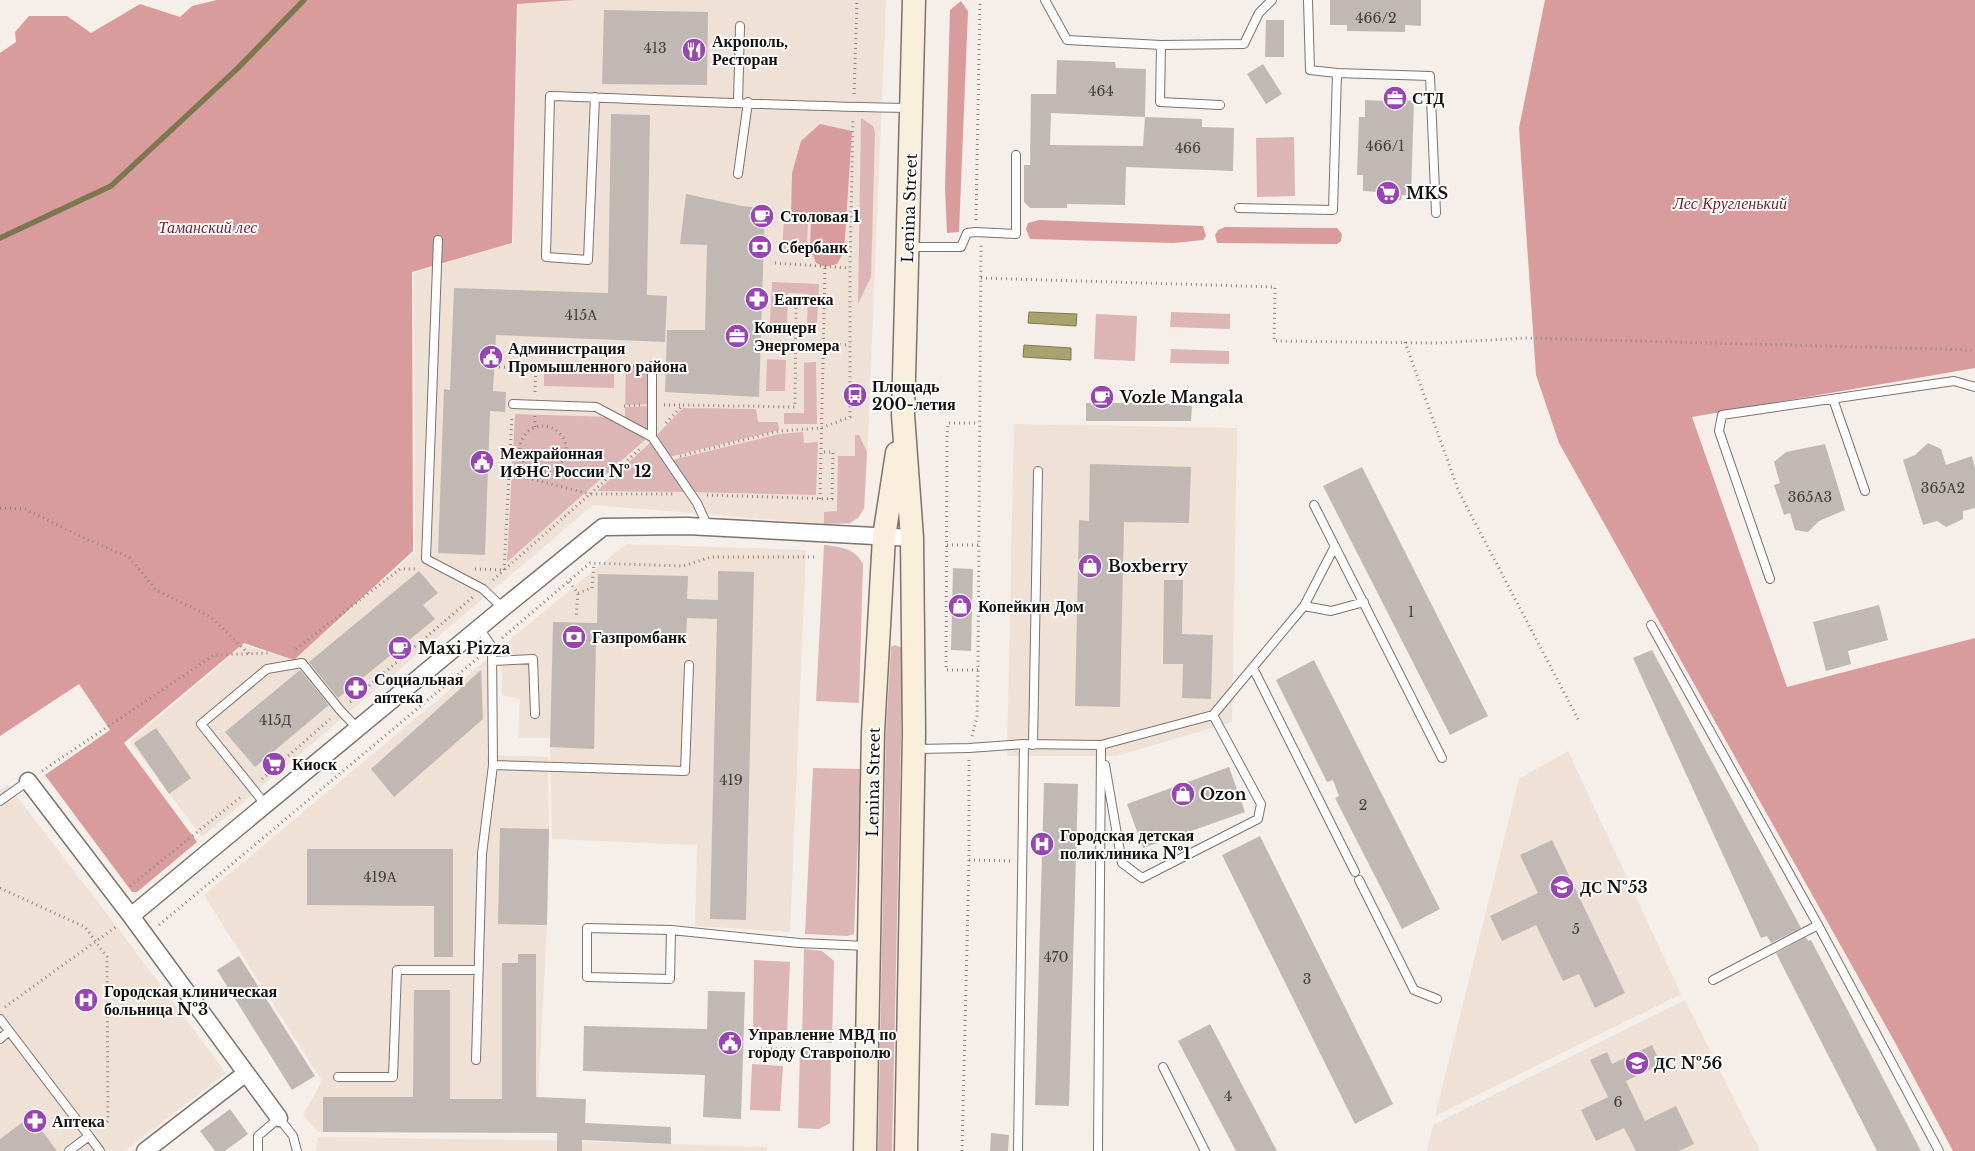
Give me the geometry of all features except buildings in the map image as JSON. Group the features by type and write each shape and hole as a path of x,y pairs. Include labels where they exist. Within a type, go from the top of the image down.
{"main road":[{"name":"Lenina Street","path":"906,1151 914,749 912,538 902,415 914,0"},
{"name":"Lenina Street","path":"865,1151 873,732 884,537 902,415"}],"street":[{"path":"131,916 478,628 603,527 708,527 912,538"},
{"path":"28,781 146,936 279,1118"},
{"path":"145,1151 246,1073"}],"lane":[{"path":"1044,0 1067,40 1161,45 1244,44 1258,13 1272,0"},
{"path":"1308,0 1310,70 1338,73 1430,76 1436,213"},
{"path":"738,102 740,26"},
{"path":"1161,45 1160,102 1220,105"},
{"path":"1240,208 1333,210 1338,73"},
{"path":"595,98 588,260 546,257 550,96 748,102 854,108 911,108"},
{"path":"738,174 748,102"},
{"path":"907,247 960,247 968,234 976,232 1016,234 1016,155"},
{"path":"438,240 426,560 483,589 503,608"},
{"path":"652,366 652,437"},
{"path":"1770,579 1719,431 1722,415 1954,381 1975,387"},
{"path":"1833,399 1865,491"},
{"path":"513,404 596,406 652,437 691,494 708,527"},
{"path":"1033,745 1038,471"},
{"path":"1314,505 1442,758"},
{"path":"914,749 1024,744 1101,745 1213,715 1304,606 1335,546"},
{"path":"1304,606 1331,611 1364,602"},
{"path":"1651,625 1818,926 1939,1151"},
{"path":"476,1060 482,854 494,765 492,647 478,628"},
{"path":"492,661 533,659 535,714"},
{"path":"266,804 200,724 267,669 302,662 340,710 358,729"},
{"path":"494,765 685,771 689,665"},
{"path":"1253,668 1414,990 1437,999"},
{"path":"1101,745 1122,863 1142,878 1258,819 1261,804 1213,715"},
{"path":"1018,1151 1024,744"},
{"path":"1098,1151 1101,745"},
{"path":"0,801 28,781"},
{"path":"1713,980 1818,926"},
{"path":"671,930 670,979 587,977 587,928 671,930 799,943 869,946"},
{"path":"338,1077 392,1077 397,970 478,970"},
{"path":"0,1019 100,1151"},
{"path":"0,1038 9,1032"},
{"path":"1163,1067 1205,1151"},
{"path":"258,1151 258,1136 279,1118 293,1136 297,1151"},
{"path":"69,1151 89,1136"}],"path":[{"path":"667,459 779,431 822,428 850,417 850,268 857,0"},
{"path":"962,1151 969,860 969,748 977,717 978,670 981,242 976,232 980,0"},
{"path":"775,263 850,268"},
{"path":"820,499 825,267"},
{"path":"981,278 1275,287 1274,341 1437,343 1525,338 1975,350"},
{"path":"115,897 251,788 483,589 652,437 682,405 794,407 796,302"},
{"path":"780,342 850,345"},
{"path":"1405,342 1459,492 1579,720"},
{"path":"535,427 536,364 652,366"},
{"path":"500,367 536,369"},
{"path":"504,570 513,404"},
{"path":"978,670 946,670 948,423 979,423"},
{"path":"535,427 551,427 563,437 566,445 564,460 554,471 539,473 525,464 520,456 522,439 527,432 535,427"},
{"path":"508,473 590,494 691,494 832,499 833,452 821,452"},
{"path":"533,480 539,473"},
{"path":"0,508 25,508 84,538 129,557 156,590 211,617 249,654"},
{"path":"947,545 979,545"},
{"path":"146,936 193,899 590,563 683,566 711,557 817,557"},
{"path":"578,593 592,588 594,563"},
{"path":"292,653 400,569 504,570"},
{"path":"569,582 578,593 576,617"},
{"path":"979,602 1035,605"},
{"path":"28,781 214,655 275,653"},
{"path":"969,860 1022,862"},
{"path":"0,888 85,927 107,957 108,1121 89,1136"},
{"path":"0,1011 131,916"},
{"path":"761,1049 794,1049"}],"shaded area":[{"path":"549,0 886,0 865,507 858,518 849,524 825,524 593,505 202,837 130,742 243,645 295,660 415,552 414,273 513,243 518,4"},
{"path":"861,118 873,126 875,133 871,277 858,304"},
{"path":"1294,137 1295,196 1257,197 1256,138"},
{"path":"784,220 808,221 807,250 782,249"},
{"path":"772,282 819,284 817,323 807,323 808,294 788,293 787,323 770,323"},
{"path":"1029,312 1077,314 1076,326 1028,323"},
{"path":"1171,312 1230,314 1230,329 1170,327"},
{"path":"1096,314 1137,316 1135,361 1094,359"},
{"path":"1024,345 1071,348 1071,360 1023,357"},
{"path":"1171,349 1229,351 1229,364 1170,363"},
{"path":"767,359 786,360 785,391 766,391"},
{"path":"816,362 817,424 784,424 784,413 804,413 804,363"},
{"path":"626,367 651,367 650,404 625,405"},
{"path":"544,370 614,372 614,388 544,386"},
{"path":"651,406 650,434 625,420 625,407"},
{"path":"683,408 756,409 758,422 778,422 779,430 669,457 655,437"},
{"path":"515,414 610,417 647,438 507,562"},
{"path":"1014,424 1237,428 1232,722 1116,756 1007,756"},
{"path":"803,432 804,443 818,442 816,495 693,492 672,460 779,434"},
{"path":"855,435 859,435 867,452 864,508 859,517 850,523 824,524 824,512 837,511 838,456 855,456"},
{"path":"651,442 685,492 597,491"},
{"path":"626,544 806,550 790,932 695,926 697,845 552,839 550,738 518,738 520,699 502,695 501,647"},
{"path":"824,545 852,551 863,564 859,703 816,701"},
{"path":"895,645 903,648 892,1151 878,1151 886,731 891,647"},
{"path":"487,659 487,755 548,757 547,925 536,1133 318,1132 303,1115 322,1081 204,895"},
{"name":"ДС №53","path":"1568,751 1681,994 1435,1116 1519,779"},
{"path":"813,768 861,769 854,934 847,936 805,934"},
{"name":"Городская клиническая больница №3","path":"8,785 226,1073 125,1151 0,1151 0,790"},
{"path":"804,949 822,951 834,961 832,1043 802,1040"},
{"path":"754,960 790,962 787,1034 753,1033"},
{"name":"ДС №56","path":"1685,1000 1760,1151 1427,1151 1433,1125"},
{"path":"800,1050 831,1052 830,1123 819,1129 798,1128"},
{"path":"752,1064 783,1066 780,1111 750,1110"},
{"path":"318,1137 535,1140 767,1147 767,1151 316,1151"}],"green space":[{"name":"Таманский лес","path":"217,0 575,0 517,4 512,243 412,272 413,551 294,660 244,643 124,743 197,842 137,892 132,892 45,775 110,730 79,684 0,736 0,53 16,42 15,32 29,16 67,16 91,33 140,4 180,17 192,6"},
{"name":"Лес Кругленький","path":"1545,0 1975,0 1975,368 1692,417 1787,687 1975,638 1975,1151 1953,1151 1897,1046 1559,443 1536,375 1519,128"},
{"path":"961,1 968,11 959,232 947,233 945,188 950,10"},
{"path":"820,124 852,131 844,252 837,264 825,267 816,263 810,247 811,221 791,216 792,173 801,141"},
{"path":"1039,220 1203,226 1206,236 1203,240 1174,243 1030,239 1026,229 1028,223"},
{"path":"1225,227 1337,228 1342,234 1341,241 1337,244 1217,243 1215,235 1218,230"}],"waterway":[{"path":"0,238 111,186 238,68 304,0"}],"place":[{"name":"Акрополь, Ресторан","path":"694,50"},
{"name":"СТД","path":"1395,98"},
{"name":"MKS","path":"1388,193"},
{"name":"Столовая 1","path":"762,216"},
{"name":"Сбербанк","path":"760,247"},
{"name":"Еаптека","path":"757,299"},
{"name":"Концерн Энергомера","path":"737,336"},
{"name":"Администрация Промышленного района","path":"491,357"},
{"name":"Площадь 200-летия","path":"855,395"},
{"name":"Vozle Mangala","path":"1102,397"},
{"name":"Межрайонная ИФНС России № 12","path":"482,462"},
{"name":"Boxberry","path":"1090,566"},
{"name":"Копейкин Дом","path":"960,606"},
{"name":"Газпромбанк","path":"574,637"},
{"name":"Maxi Pizza","path":"400,648"},
{"name":"Социальная аптека","path":"356,688"},
{"name":"Киоск","path":"274,764"},
{"name":"Ozon","path":"1183,794"},
{"name":"Городская детская поликлиника №1","path":"1042,844"},
{"name":"ДС №53","path":"1562,887"},
{"name":"Городская клиническая больница №3","path":"86,1000"},
{"name":"Управление МВД по городу Ставрополю","path":"730,1043"},
{"name":"ДС №56","path":"1637,1063"},
{"name":"Аптека","path":"35,1121"}]}
